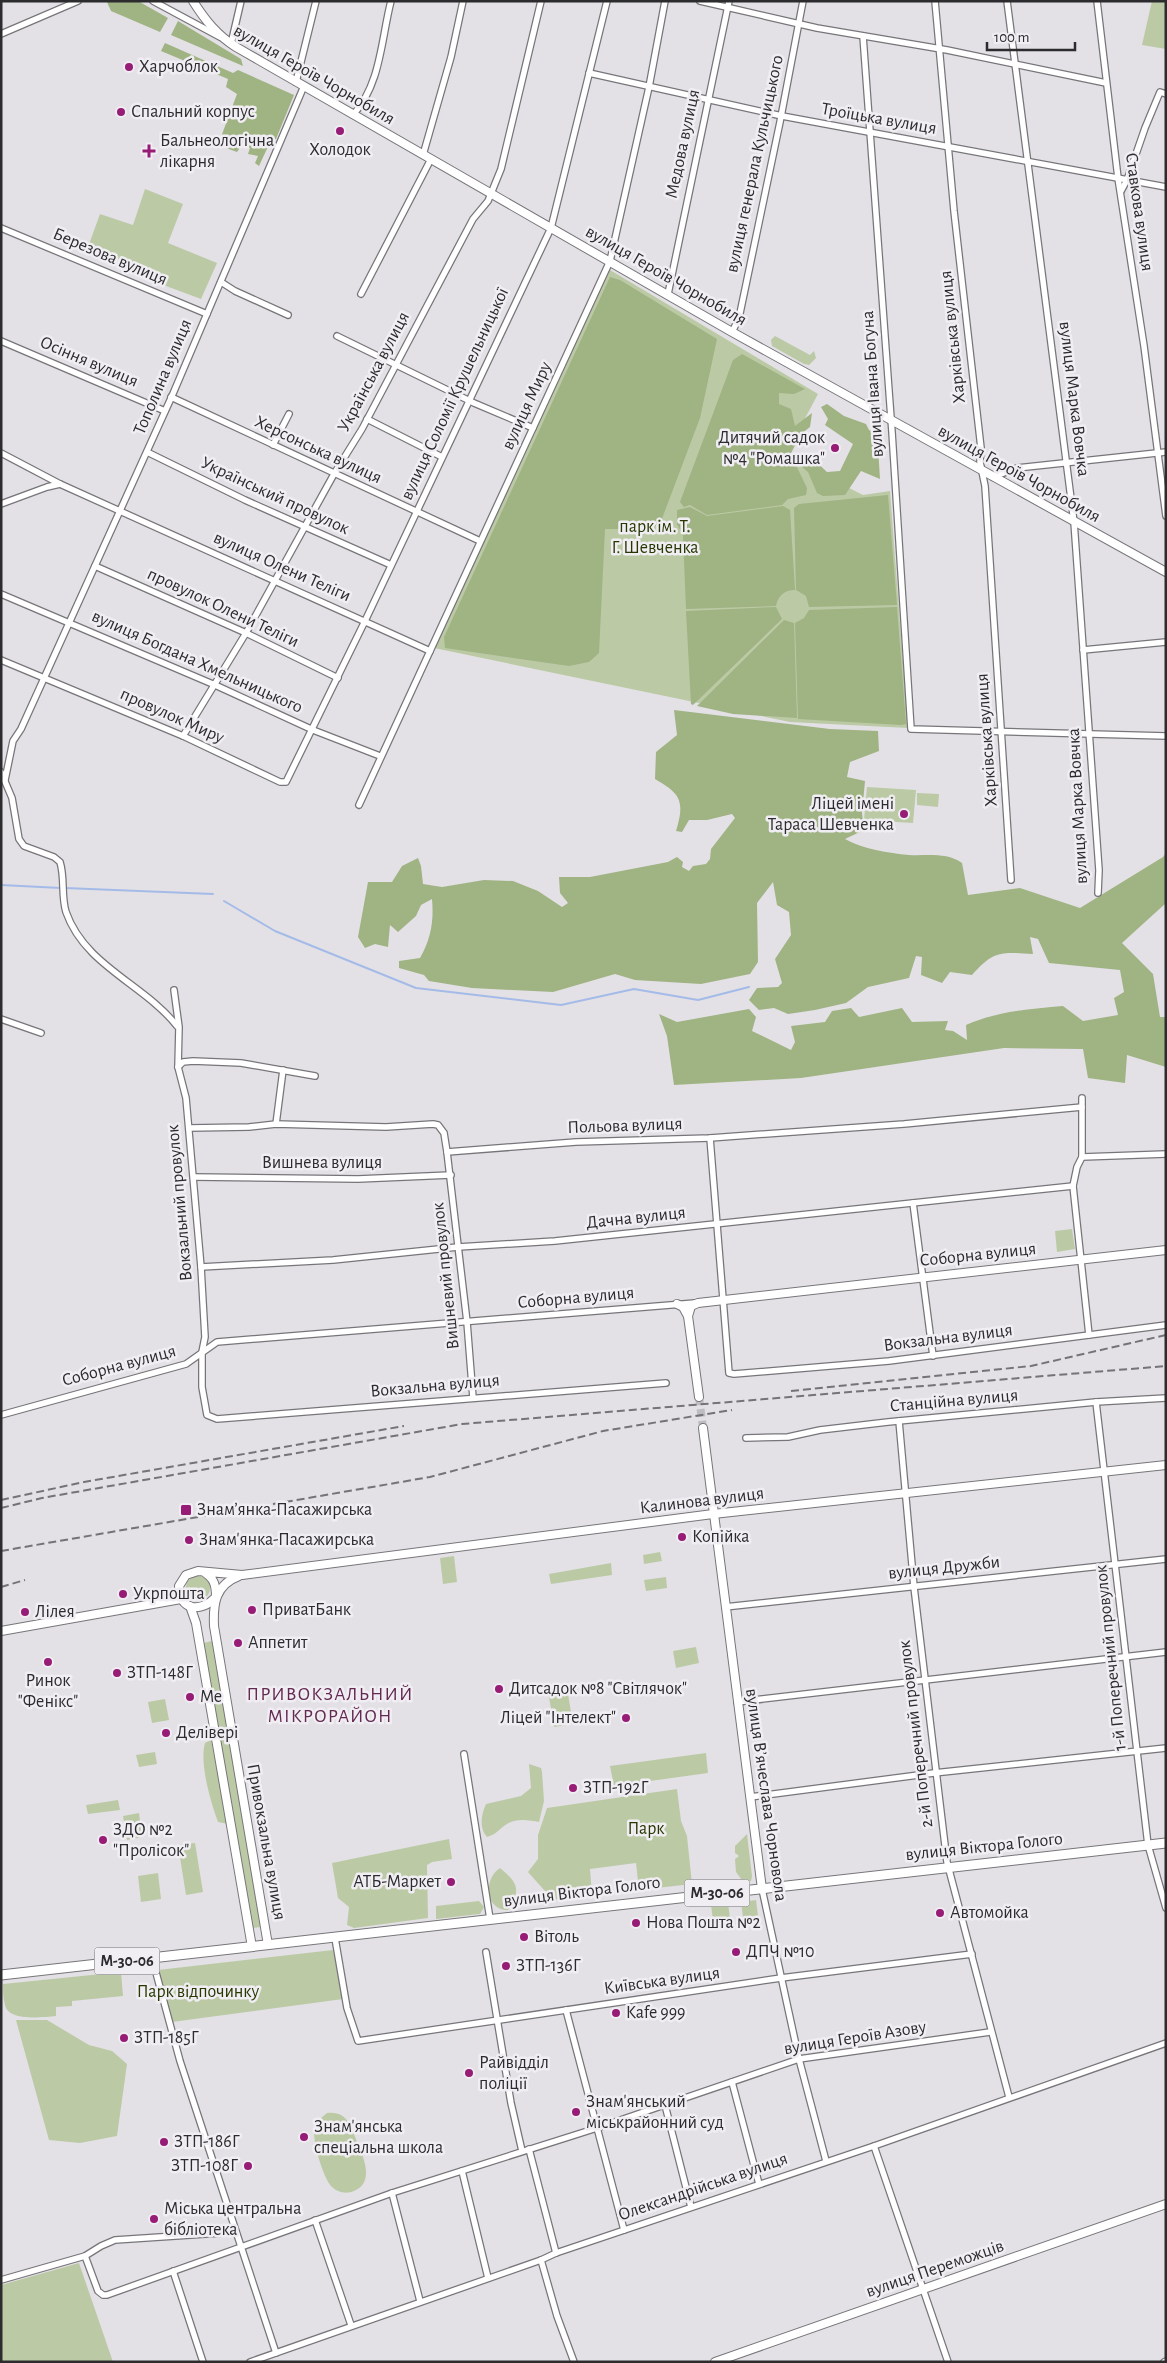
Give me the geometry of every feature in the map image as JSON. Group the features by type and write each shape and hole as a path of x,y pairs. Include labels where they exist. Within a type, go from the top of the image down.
{"main road":[{"name":"вулиця Віктора Голого","path":"1,1975 1166,1843"}],"street":[{"path":"1,34 78,1"},
{"name":"вулиця Героїв Чорнобиля","path":"154,1 222,38 491,195 732,332 1166,572"},
{"path":"194,1 209,24 222,38"},
{"path":"231,44 241,1"},
{"path":"296,82 316,1"},
{"path":"353,115 365,101 372,84 391,1"},
{"path":"423,155 463,1"},
{"name":"Українська вулиця","path":"183,736 246,633 334,474 367,420 473,219 491,195 501,169 541,1"},
{"name":"вулиця Соломії Крушельницької","path":"286,782 338,678 551,228 607,1"},
{"name":"вулиця Миру","path":"359,805 610,261 649,87 665,1"},
{"path":"700,1 798,24 939,49 1106,83"},
{"name":"Медова вулиця","path":"668,294 729,1"},
{"name":"вулиця генерала Кульчицького","path":"732,332 739,318 782,116 798,24 804,1"},
{"name":"Харківська вулиця","path":"935,1 950,147 954,211 991,560 1011,880"},
{"name":"вулиця Марка Вовчка","path":"1007,1 1074,522 1098,893"},
{"name":"Ставкова вулиця","path":"1097,1 1118,178 1166,516"},
{"name":"вулиця Івана Богуна","path":"863,36 911,729 1001,731"},
{"name":"Троїцька вулиця","path":"589,73 782,116 1166,187"},
{"name":"Тополина вулиця","path":"45,677 147,452 304,86"},
{"path":"1121,191 1128,180 1145,128 1163,93"},
{"path":"361,294 432,159"},
{"name":"Березова вулиця","path":"1,228 207,314"},
{"path":"221,282 235,291 288,316"},
{"path":"336,336 468,400 533,428"},
{"name":"Осіння вулиця","path":"1,341 165,410"},
{"name":"Херсонська вулиця","path":"171,397 416,513 480,541"},
{"path":"273,445 289,414"},
{"path":"367,420 442,457"},
{"name":"вулиця Олени Теліги","path":"1,452 60,484 430,651"},
{"name":"Український провулок","path":"147,452 391,566"},
{"path":"993,477 1017,468 1166,452"},
{"path":"1,504 60,484"},
{"name":"провулок Олени Теліги","path":"96,566 246,633 338,678"},
{"name":"вулиця Богдана Хмельницького","path":"1,594 215,684 313,730 380,756"},
{"path":"1083,650 1166,642"},
{"name":"провулок Миру","path":"1,660 183,736 280,782 286,782"},
{"path":"4,780 13,740 21,729 45,677"},
{"path":"1001,731 1166,736"},
{"path":"1,772 12,798 20,839 24,846 54,857 60,862 65,910 77,934 109,970 161,1009 179,1027"},
{"name":"Вокзальний провулок","path":"174,990 179,1027 178,1067 186,1098 201,1267 205,1337 202,1352 202,1387 207,1415"},
{"path":"1,1019 41,1033"},
{"path":"178,1067 184,1062 193,1061 241,1062 316,1076"},
{"path":"276,1124 284,1070"},
{"path":"1082,1098 1082,1157 1077,1167 1073,1186 1089,1335"},
{"name":"Польова вулиця","path":"448,1152 576,1142 710,1138 904,1124 1082,1107"},
{"path":"189,1128 249,1127 276,1124 386,1127 438,1125 444,1133 448,1152"},
{"path":"710,1138 722,1300"},
{"name":"Вишневий провулок","path":"448,1152 468,1322 472,1398"},
{"path":"1082,1157 1166,1154"},
{"name":"Вишнева вулиця","path":"194,1177 358,1179 451,1175"},
{"name":"Дачна вулиця","path":"201,1267 333,1260 458,1247 554,1241 1073,1186"},
{"path":"913,1203 933,1356"},
{"name":"Соборна вулиця","path":"1,1415 186,1364 196,1359 202,1352 217,1342 722,1300 1081,1258 1166,1250"},
{"name":"Вокзальна вулиця","path":"722,1300 730,1373 734,1374 933,1356 1166,1325"},
{"path":"688,1316 691,1306 698,1302"},
{"path":"677,1304 683,1307 688,1316 699,1397"},
{"name":"Вокзальна вулиця","path":"207,1415 217,1419 666,1383"},
{"name":"Станційна вулиця","path":"746,1438 788,1437 820,1430 899,1421 1096,1402 1166,1398"},
{"name":"1-й Поперечний провулок","path":"1096,1402 1148,1845 1166,1908"},
{"name":"2-й Поперечний провулок","path":"899,1421 934,1773 948,1867 972,1954 990,2032 1009,2097"},
{"name":"вулиця Вʼячеслава Чорновола","path":"703,1428 712,1514 762,1889 799,2059 826,2161"},
{"name":"Калинова вулиця","path":"242,1575 712,1514 1166,1465"},
{"name":"вулиця Дружби","path":"725,1607 1166,1559"},
{"path":"191,1572 242,1575 226,1583 206,1606 198,1608 190,1606 181,1599 179,1586 186,1575 191,1572"},
{"path":"204,1572 213,1579 216,1596"},
{"name":"Привокзальна вулиця","path":"216,1596 213,1614 215,1638 268,1945"},
{"path":"1,1631 181,1599"},
{"name":"Привокзальна вулиця","path":"190,1606 196,1623 252,1947"},
{"path":"737,1702 1166,1652"},
{"path":"750,1797 934,1773 1166,1748"},
{"path":"464,1754 490,1919"},
{"name":"Київська вулиця","path":"335,1938 347,2008 358,2041 781,1978 972,1954"},
{"path":"486,1952 511,2102 522,2152"},
{"path":"152,1958 175,2045 276,2353"},
{"path":"566,2010 624,2230"},
{"name":"вулиця Героїв Азову","path":"85,2256 98,2291 103,2295 392,2193 597,2128 799,2059 990,2032"},
{"name":"Олександрійська вулиця","path":"250,2362 351,2325 541,2260 556,2253 874,2146 1166,2043"},
{"path":"732,2082 759,2184"},
{"path":"664,2105 691,2206"},
{"path":"874,2146 948,2362"},
{"path":"529,2149 556,2253"},
{"path":"462,2171 488,2278"},
{"path":"392,2193 420,2301"},
{"name":"вулиця Переможців","path":"715,2362 1166,2204"},
{"path":"315,2220 351,2325"},
{"path":"1,2280 85,2256 100,2246 115,2240 236,2232"},
{"path":"541,2260 557,2316 574,2362"},
{"path":"173,2271 203,2362"}],"green space":[{"path":"138,1 168,18 160,32 111,11 107,2"},
{"path":"1152,1 1166,1 1166,49 1142,45"},
{"path":"178,21 241,59 243,66 171,35"},
{"path":"165,43 233,73 238,70 294,95 276,139 271,140 259,166 255,163 258,156 248,154 250,148 243,143 237,152 218,145 237,94 226,87 228,79 161,51"},
{"path":"145,189 183,204 168,243 217,263 201,299 158,283 160,275 88,247 100,214 133,225"},
{"name":"парк ім. Т. Г. Шевченка","path":"610,270 818,394 785,456 863,495 890,491 908,728 790,722 434,648"},
{"path":"610,277 620,280 717,339 700,418 660,524 648,529 605,529 599,653 589,662 569,666 445,648 444,637"},
{"path":"775,336 810,355 814,351 816,358 809,365 804,364 772,346 771,340"},
{"path":"742,354 805,389 794,394 779,393 779,404 791,409 795,426 812,413 810,427 801,434 789,457 791,462 795,463 807,488 806,495 788,499 782,505 707,515 690,505 684,507 680,502 733,360"},
{"path":"827,404 844,416 866,424 869,430 884,436 878,447 880,479 861,471 845,495 823,496 817,493 808,472 800,465 812,458 827,472 840,471 853,444 825,425 828,419 821,407"},
{"path":"888,495 897,605 809,607 806,596 796,590 794,508 799,504"},
{"path":"783,506 790,510 795,590 782,594 776,606 686,609 683,536 677,524 677,510 690,507 707,516"},
{"path":"776,607 782,619 693,705 691,704 686,611"},
{"path":"897,607 906,724 798,719 795,623 804,618 809,610"},
{"path":"784,620 794,623 797,718 733,714 697,706"},
{"path":"674,710 830,729 878,731 879,751 850,762 847,777 865,781 862,813 864,830 845,839 884,852 950,857 962,863 968,895 1020,888 1080,908 1163,857 1166,853 1166,903 1122,943 1153,974 1160,1017 1166,1017 1166,1067 1127,1055 1125,1083 1088,1078 1083,1049 1004,1048 801,1078 674,1085 667,1036 659,1014 677,1022 749,1009 756,1017 752,1031 791,1050 795,1042 791,1026 825,1022 832,1011 851,1008 859,1017 902,1008 912,1022 948,1021 945,1030 953,1031 967,1040 966,1025 1014,1011 1063,1006 1083,1021 1118,1015 1114,998 1124,992 1120,970 1049,963 1038,939 1030,937 1033,954 999,954 986,961 972,975 950,972 942,983 921,975 922,957 916,956 909,978 868,987 846,1003 788,1014 774,1008 759,1010 749,1000 757,988 778,987 782,983 775,959 791,935 789,912 777,905 773,882 757,903 758,962 750,974 701,984 635,980 615,974 553,992 472,988 429,981 424,975 399,968 399,961 420,958 431,930 433,915 432,899 421,905 416,916 398,932 390,925 388,947 375,944 365,948 358,937 368,882 392,882 402,866 418,858 423,884 442,887 484,880 513,881 538,891 562,907 568,903 560,893 559,877 590,877 668,862 677,857 683,862 682,867 689,871 693,866 706,864 710,859 711,849 735,818 732,814 707,820 689,820 682,832 676,831 680,812 679,799 671,789 655,779 656,752 677,735"},
{"path":"867,787 916,790 913,823 864,820"},
{"path":"917,793 939,794 938,807 917,805"},
{"path":"1072,1229 1075,1249 1057,1252 1055,1231"},
{"path":"660,1552 662,1561 644,1564 643,1555"},
{"path":"454,1556 457,1582 443,1584 440,1558"},
{"path":"611,1563 612,1575 551,1584 549,1574"},
{"path":"198,1576 207,1579 210,1588 207,1597 198,1600 189,1597 186,1588 189,1579"},
{"path":"666,1577 667,1588 646,1591 644,1580"},
{"path":"212,1641 262,1927 252,1928 203,1643"},
{"path":"696,1647 699,1663 676,1668 673,1651"},
{"path":"567,1688 573,1724 554,1727 548,1691"},
{"path":"165,1699 169,1720 152,1723 148,1702"},
{"path":"211,1740 228,1824 218,1822 207,1783 204,1751 205,1743"},
{"path":"155,1752 157,1764 139,1767 136,1755"},
{"path":"706,1753 708,1773 614,1786 610,1766"},
{"path":"529,1764 541,1768 542,1772 544,1801 539,1822 527,1820 514,1821 487,1837 483,1830 482,1821 486,1804 521,1796 531,1788"},
{"name":"Парк","path":"677,1789 681,1821 687,1836 692,1884 639,1890 636,1863 590,1869 592,1895 553,1900 528,1872 538,1859 538,1835 547,1808"},
{"path":"118,1800 120,1810 88,1814 86,1805"},
{"path":"139,1813 142,1837 127,1840 123,1816"},
{"path":"747,1834 752,1876 751,1881 744,1883 736,1872 735,1859 739,1856 735,1853 735,1846"},
{"path":"449,1839 452,1859 432,1862 427,1865 428,1918 354,1928 347,1925 349,1907 338,1898 332,1863"},
{"path":"195,1843 203,1892 186,1895 178,1845"},
{"path":"500,1868 514,1882 516,1887 515,1897 508,1910 500,1909 495,1905 489,1893 491,1879"},
{"path":"158,1873 161,1899 141,1902 138,1876"},
{"path":"756,1900 758,1916 743,1917 741,1902"},
{"path":"479,1901 484,1907 480,1914 436,1919 436,1906"},
{"path":"728,1903 730,1918 713,1920 711,1905"},
{"name":"Парк відпочинку","path":"333,1950 343,1999 172,2022 158,1970"},
{"path":"121,1972 123,1996 72,2001 72,2006 56,2007 56,2016 27,2017 13,2014 5,2005 3,1997 3,1984"},
{"path":"16,2020 47,2020 89,2045 112,2051 127,2064 117,2136 80,2143 49,2140"},
{"path":"327,2113 337,2113 345,2118 352,2129 363,2157 366,2173 365,2180 361,2186 351,2192 340,2192 332,2187 328,2182 318,2156 314,2137 315,2123"},
{"path":"79,2263 113,2362 1,2362 1,2285"}],"waterway":[{"path":"1,885 61,888"},
{"path":"65,888 213,894"},
{"path":"224,901 275,931 416,988 561,1005 634,989 698,1000 749,987"}],"tunnel":[{"path":"699,1397 703,1428"}],"railway":[{"path":"791,1391 1031,1366 1166,1335"},
{"path":"1,1508 42,1498 462,1424 1166,1366"},
{"path":"1,1551 430,1477 603,1431 732,1410"},
{"path":"1,1500 84,1482 404,1426"},
{"path":"1,1587 25,1580"}],"place":[{"name":"Харчоблок","path":"129,67"},
{"name":"Спальний корпус","path":"121,112"},
{"name":"Холодок","path":"340,131"},
{"name":"Бальнеологічна лікарня","path":"149,151"},
{"name":"Дитячий садок №4 \"Ромашка\"","path":"835,448"},
{"name":"Ліцей імені Тараса Шевченка","path":"904,814"},
{"name":"Знам’янка-Пасажирська","path":"186,1510"},
{"name":"Копійка","path":"682,1537"},
{"name":"Знам'янка-Пасажирська","path":"189,1540"},
{"name":"Укрпошта","path":"123,1594"},
{"name":"ПриватБанк","path":"252,1610"},
{"name":"Лілея","path":"25,1612"},
{"name":"Аппетит","path":"238,1643"},
{"name":"Ринок \"Фенікс\"","path":"48,1662"},
{"name":"ЗТП-148Г","path":"117,1673"},
{"name":"Дитсадок №8 \"Світлячок\"","path":"499,1689"},
{"name":"Me","path":"190,1697"},
{"name":"Ліцей \"Інтелект\"","path":"626,1718"},
{"name":"Делівері","path":"166,1733"},
{"name":"ЗТП-192Г","path":"573,1788"},
{"name":"ЗДО №2 \"Пролісок\"","path":"103,1840"},
{"name":"АТБ-Маркет","path":"451,1882"},
{"name":"Автомойка","path":"940,1913"},
{"name":"Нова Пошта №2","path":"636,1923"},
{"name":"Вітоль","path":"524,1937"},
{"name":"ДПЧ №10","path":"736,1952"},
{"name":"ЗТП-136Г","path":"506,1966"},
{"name":"Kafe 999","path":"616,2013"},
{"name":"ЗТП-185Г","path":"124,2038"},
{"name":"Райвідділ поліції","path":"469,2073"},
{"name":"Знам'янський міськрайонний суд","path":"576,2112"},
{"name":"Знам'янська спеціальна школа","path":"304,2137"},
{"name":"ЗТП-186Г","path":"164,2142"},
{"name":"ЗТП-108Г","path":"248,2166"},
{"name":"Міська центральна бібліотека","path":"154,2219"}],"district":[{"name":"ПРИВОКЗАЛЬНИЙ МІКРОРАЙОН","path":"330,1705"}]}
